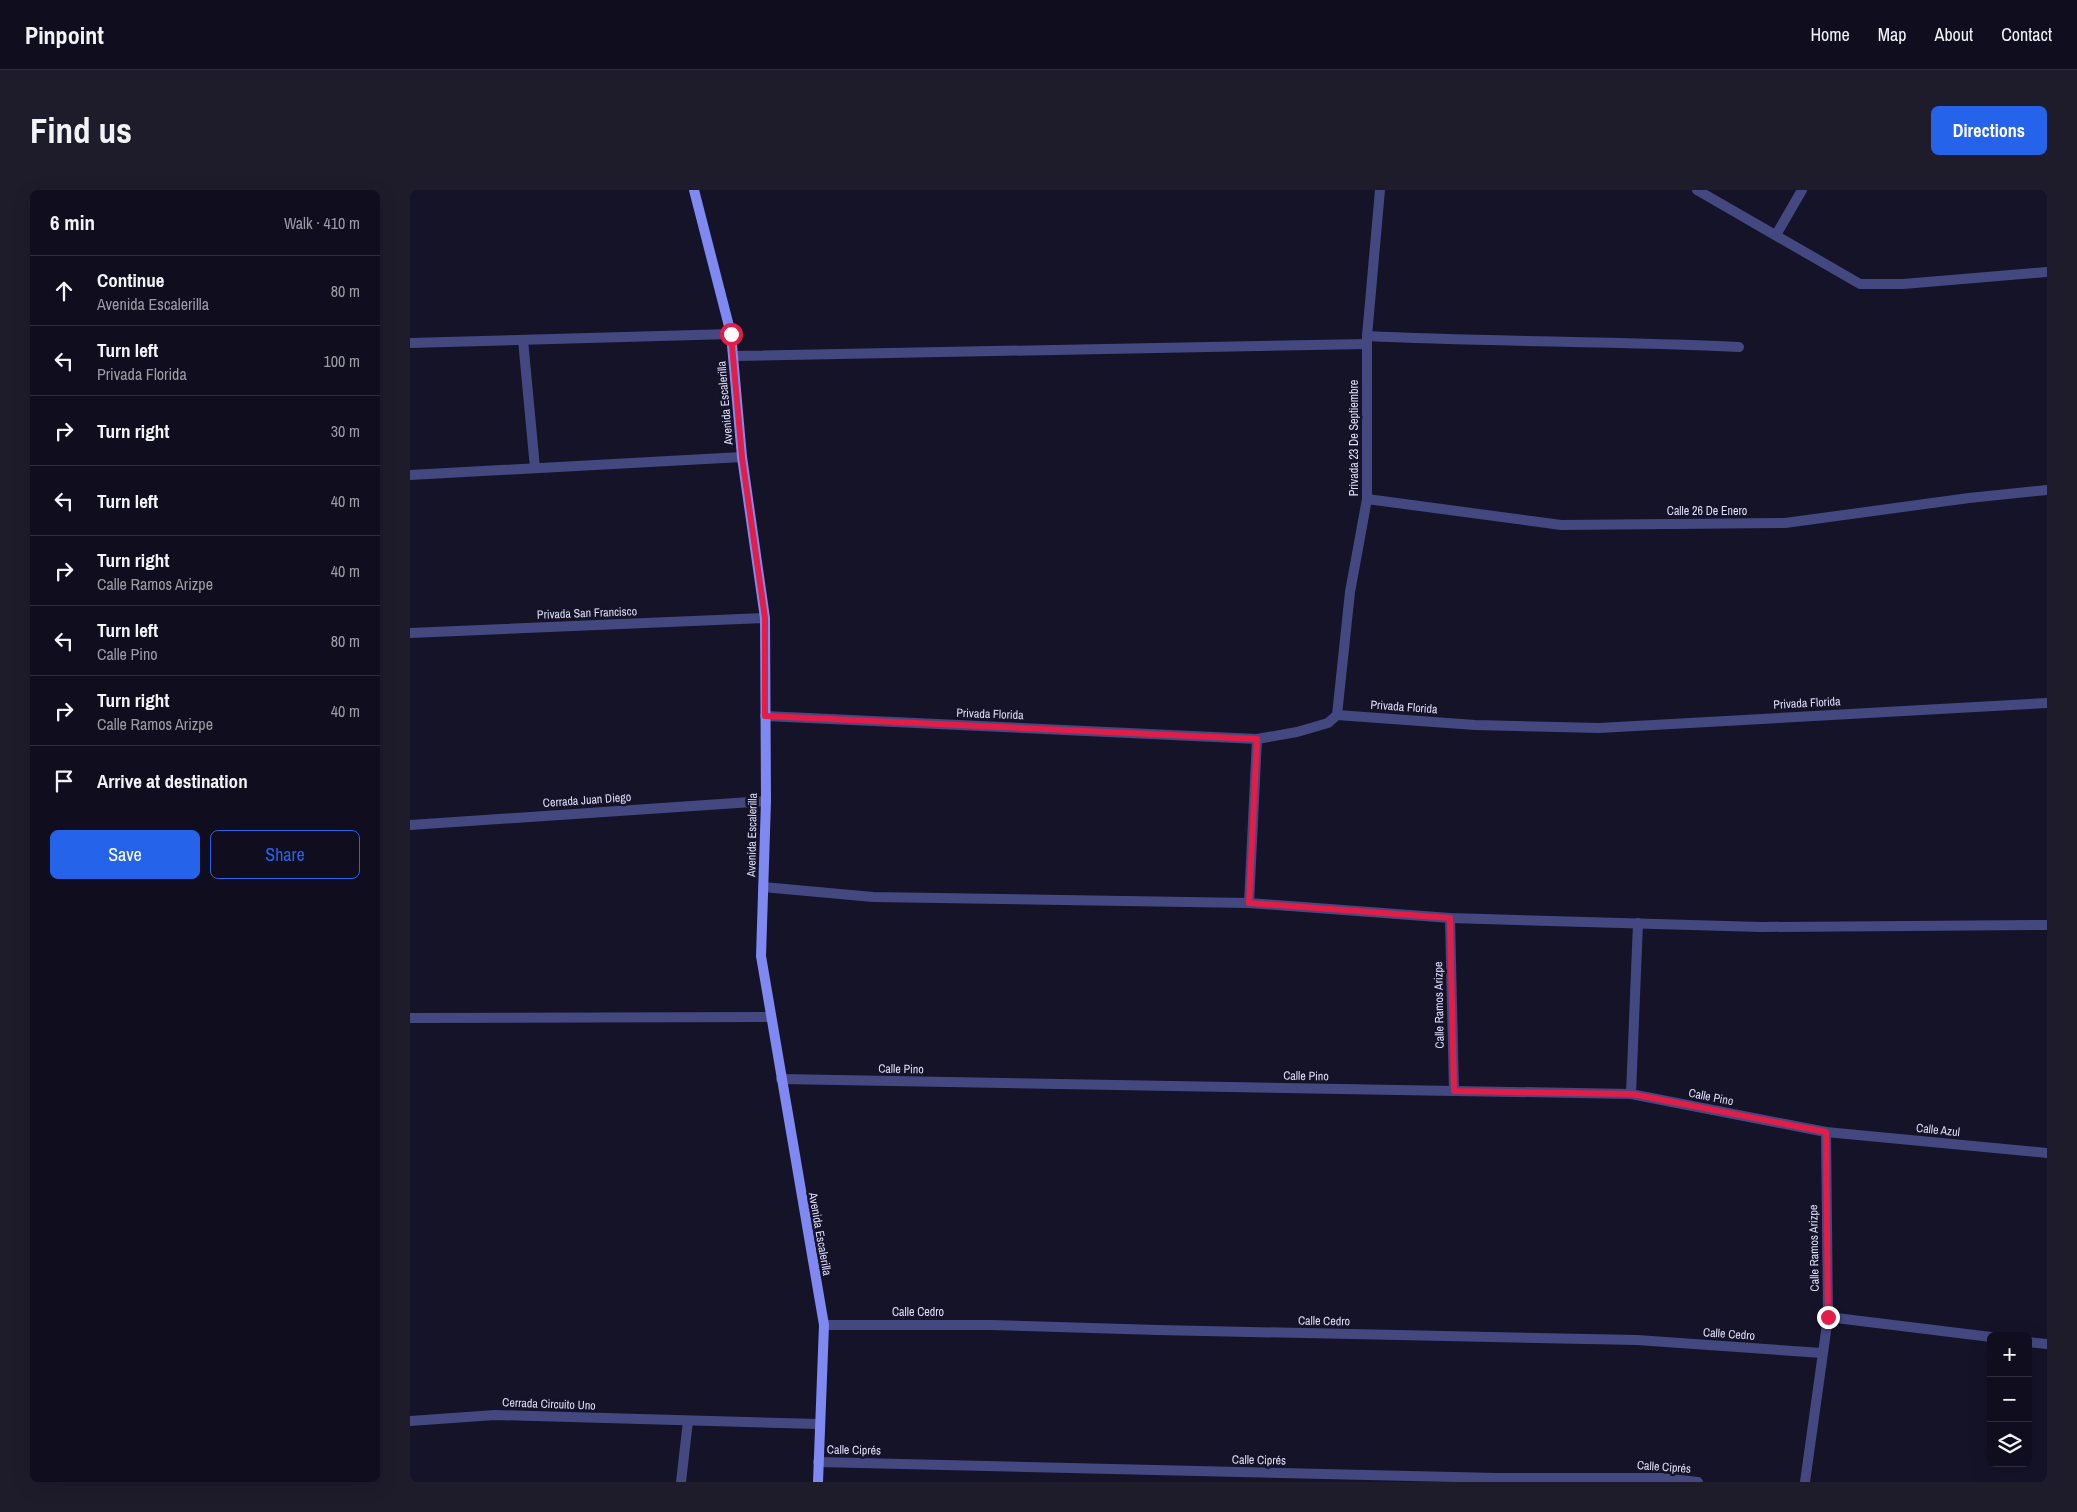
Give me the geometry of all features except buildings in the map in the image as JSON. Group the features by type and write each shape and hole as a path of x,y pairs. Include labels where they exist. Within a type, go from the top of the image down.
{"main road":[{"name":"Avenida Escalerilla","path":"694,190 731,334 742,457 765,618 766,801 761,956 824,1325 818,1482"}],"street":[{"name":"Privada 23 De Septiembre","path":"1337,714 1350,592 1366,499 1367,340 1380,190"},
{"path":"1697,190 1860,284 1903,284 2047,272"},
{"path":"1776,236 1802,190"},
{"path":"410,343 731,334"},
{"path":"523,340 535,468"},
{"path":"734,356 1367,340 1655,343 1740,347"},
{"path":"410,474 742,457"},
{"name":"Calle 26 De Enero","path":"1366,499 1561,525 1785,523 1969,498 2047,490"},
{"name":"Privada San Francisco","path":"410,633 765,618"},
{"name":"Privada Florida","path":"765,716 1257,739 1297,732 1328,723 1337,714 1475,725 1599,728 2047,702"},
{"path":"1249,903 1257,739"},
{"name":"Cerrada Juan Diego","path":"410,825 766,801"},
{"path":"763,887 873,896 1249,903 1450,918 1761,927 2047,924"},
{"name":"Calle Ramos Arizpe","path":"1450,918 1454,1091"},
{"path":"1632,1094 1638,923"},
{"path":"410,1018 771,1017"},
{"name":"Calle Pino","path":"781,1079 1632,1094 1826,1132"},
{"name":"Calle Ramos Arizpe","path":"1805,1482 1828,1317 1826,1132"},
{"name":"Calle Azul","path":"1826,1132 2047,1153"},
{"path":"1828,1317 1987,1337"},
{"name":"Calle Cedro","path":"824,1325 991,1325 1638,1340 1822,1353"},
{"path":"2032,1342 2047,1344"},
{"name":"Cerrada Circuito Uno","path":"410,1421 494,1415 819,1424"},
{"path":"681,1482 688,1421"},
{"name":"Calle Ciprés","path":"818,1462 1497,1478 1662,1478 1698,1482"}],"route":[{"path":"731,334 742,457 765,618 765,716 1257,739 1254,832 1249,903 1450,918 1454,1091 1632,1094 1826,1132 1828,1317"}]}
